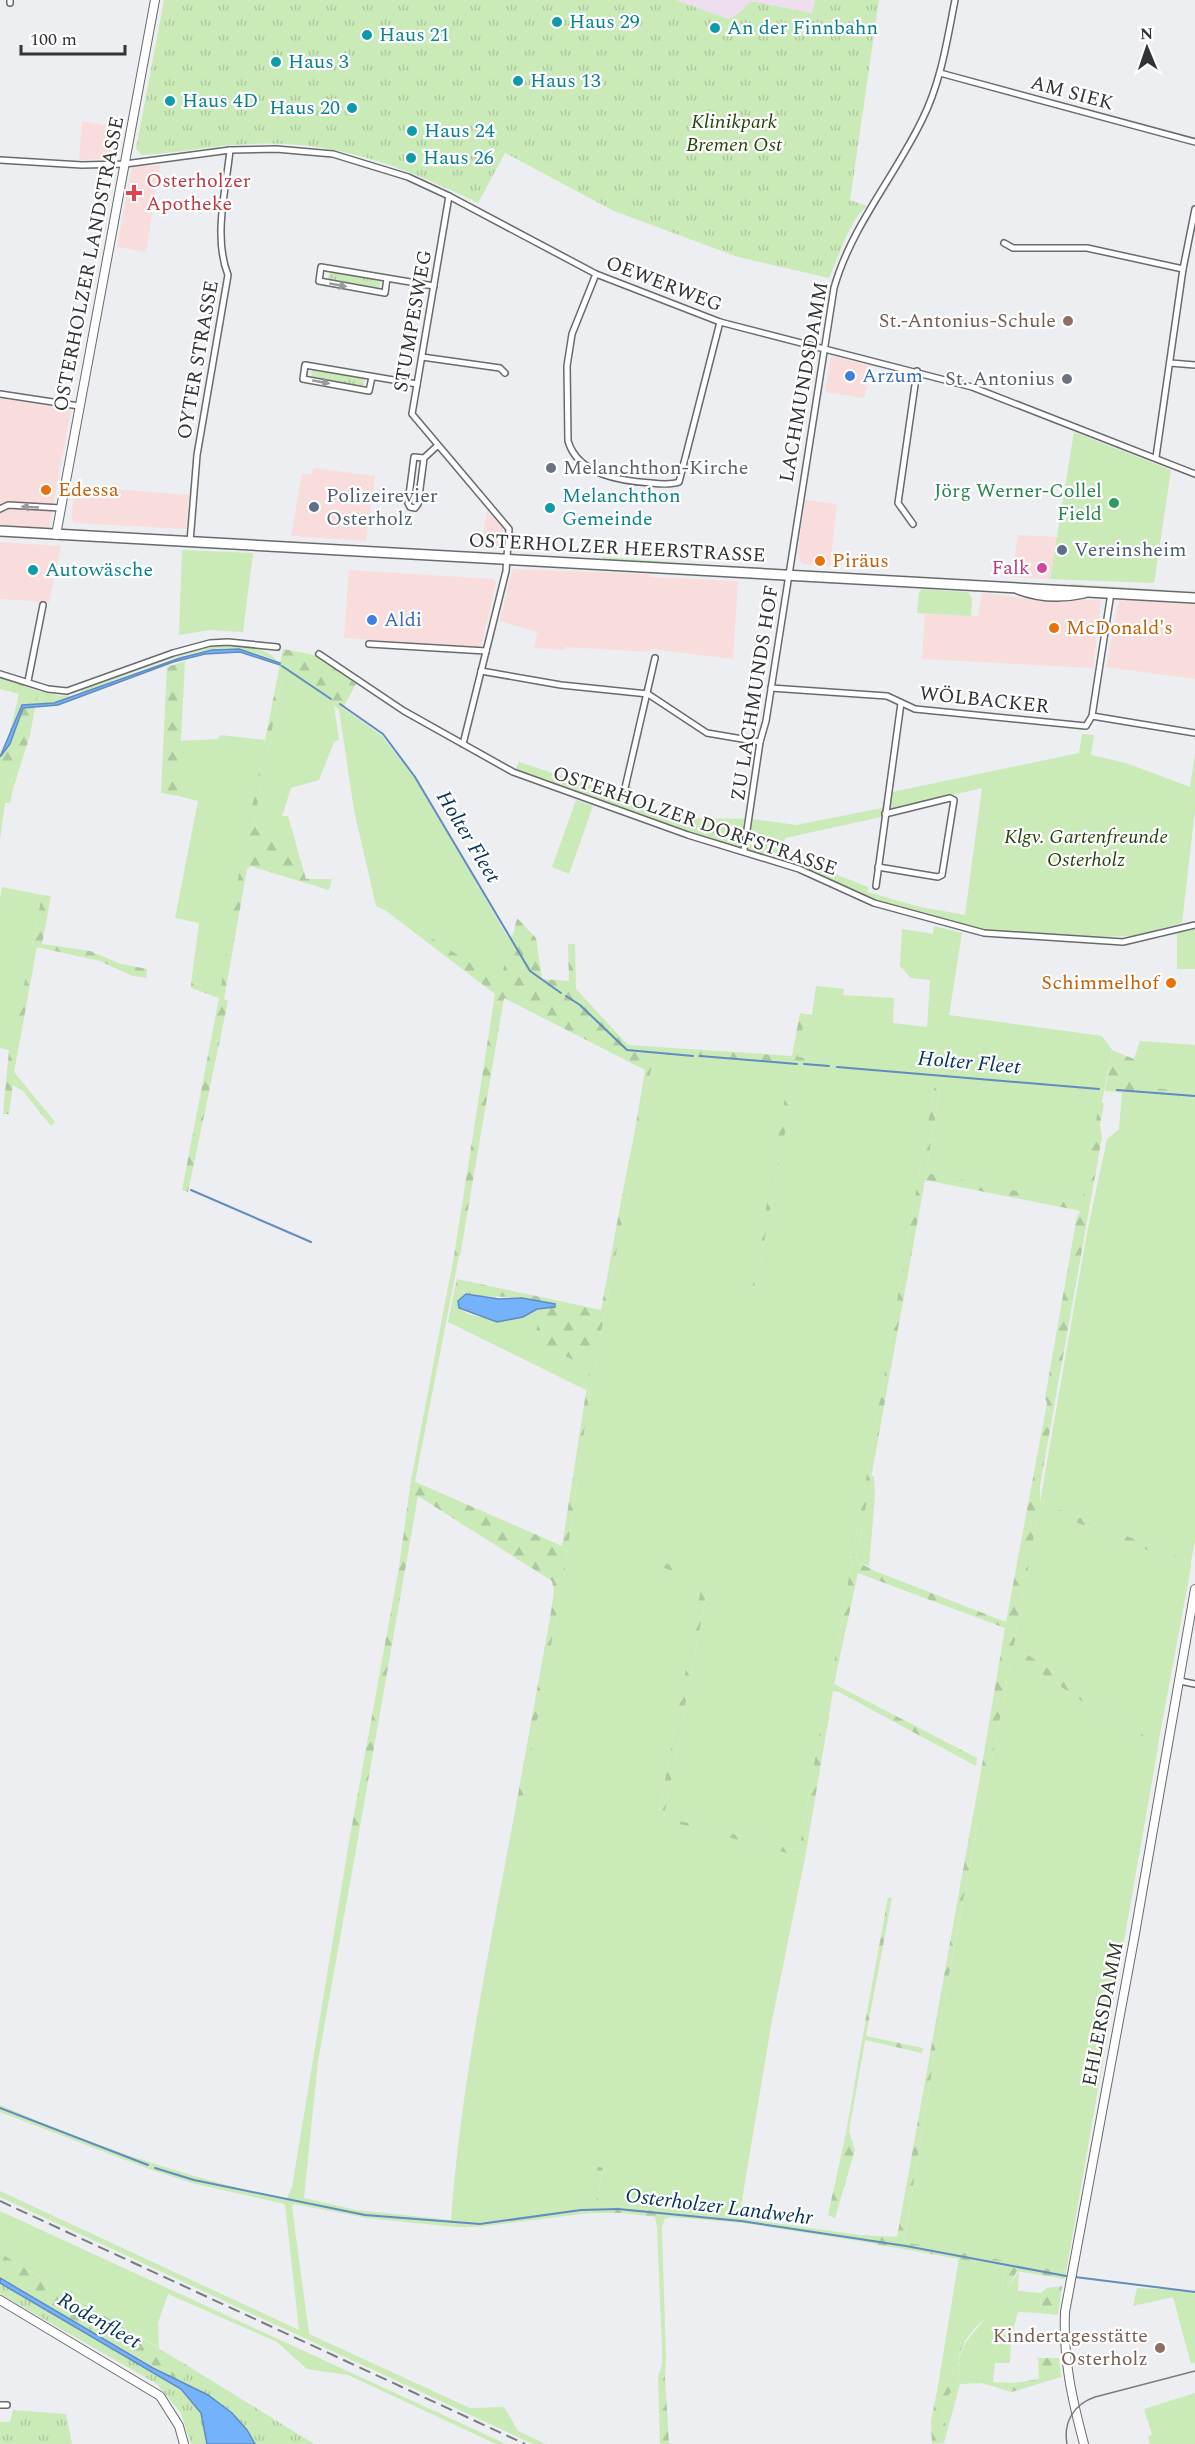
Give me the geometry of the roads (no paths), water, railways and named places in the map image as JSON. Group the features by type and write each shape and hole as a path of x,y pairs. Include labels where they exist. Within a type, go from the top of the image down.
{"main road":[{"name":"OSTERHOLZER HEERSTRASSE","path":"0,531 1016,588 1052,588 1195,598"}],"street":[{"name":"OSTERHOLZER LANDSTRASSE","path":"56,535 155,0"},
{"name":"LACHMUNDSDAMM","path":"789,575 837,277 923,119 940,73 955,0"},
{"name":"AM SIEK","path":"940,73 1195,142"},
{"name":"OEWERWEG","path":"0,160 82,165 124,164 230,150 276,149 333,154 408,177 449,196 596,274 720,322 972,387 1195,474"},
{"name":"OYTER STRASSE","path":"190,542 197,455 228,275 220,243 230,150"},
{"name":"STUMPESWEG","path":"449,196 412,414 509,529 507,560 463,744"},
{"path":"1156,457 1183,269 1195,209"},
{"path":"1004,243 1013,248 1102,250 1183,269"},
{"path":"387,278 385,293 319,281 321,267 387,278 434,286"},
{"path":"596,274 572,334 567,366 568,441 570,450 591,468 609,478 625,482 679,482 720,322"},
{"path":"422,357 500,368 505,373"},
{"path":"1170,363 1195,365"},
{"path":"372,376 369,390 303,379 305,365 372,376 417,384"},
{"path":"913,524 898,503 917,371"},
{"path":"0,394 80,406"},
{"path":"424,458 414,457 408,503 410,507 415,508 418,504 424,458 438,446"},
{"path":"0,509 8,506 61,508"},
{"name":"ZU LACHMUNDS HOF","path":"744,850 789,575"},
{"path":"1112,593 1092,716 1195,734"},
{"path":"28,681 43,605"},
{"path":"0,674 48,689 69,690 173,653 210,644 228,642 277,647"},
{"path":"369,644 486,651"},
{"name":"OSTERHOLZER DORFSTRASSE","path":"319,654 366,687 513,772 688,835 744,850 799,869 874,903 975,932 1123,942 1195,925"},
{"path":"625,788 655,658"},
{"path":"481,671 561,686 648,694 706,733 760,742"},
{"name":"WÖLBACKER","path":"771,688 888,696 915,709 1081,726 1089,723 1092,716"},
{"path":"876,886 901,703"},
{"path":"878,867 938,878 942,876 954,800 950,798 885,814"},
{"name":"EHLERSDAMM","path":"1084,2444 1067,2379 1065,2312 1195,1589"},
{"path":"1180,1681 1195,1684"},
{"path":"0,2300 49,2327 160,2396 176,2419 184,2444"},
{"path":"0,2404 7,2405"}],"water":[{"path":"239,649 280,663 280,665 240,652 205,654 173,662 58,705 23,708 10,744 0,757 22,705 54,703 180,658 212,650"},
{"path":"466,1294 499,1299 522,1298 555,1304 555,1307 537,1309 523,1317 497,1322 459,1308 458,1301"},
{"path":"0,2278 153,2368 208,2395 232,2413 247,2430 255,2444 207,2444 201,2413 181,2389 0,2283"}],"waterway":[{"name":"Holter Fleet","path":"282,666 331,699"},
{"name":"Holter Fleet","path":"340,704 383,734 415,777 530,971 561,993"},
{"name":"Holter Fleet","path":"566,996 580,1005 627,1050 693,1056"},
{"name":"Holter Fleet","path":"700,1056 797,1064"},
{"name":"Holter Fleet","path":"804,1064 829,1066"},
{"name":"Holter Fleet","path":"837,1067 1099,1089"},
{"name":"Holter Fleet","path":"1117,1090 1195,1096"},
{"path":"191,1190 311,1242"},
{"name":"Osterholzer Landwehr","path":"0,2108 148,2165"},
{"name":"Osterholzer Landwehr","path":"155,2168 194,2180 365,2215 480,2224 581,2210 618,2209 741,2221 906,2246 1066,2276"},
{"name":"Osterholzer Landwehr","path":"1075,2277 1195,2292"}],"tram line":[{"path":"1067,2444 1069,2421 1076,2409 1088,2400 1195,2371"}],"railway":[{"path":"0,2201 525,2444"}],"place":[{"name":"Haus 29","path":"557,22"},
{"name":"An der Finnbahn","path":"715,28"},
{"name":"Haus 21","path":"367,35"},
{"name":"Haus 3","path":"276,62"},
{"name":"Haus 13","path":"518,81"},
{"name":"Haus 4D","path":"170,101"},
{"name":"Haus 20","path":"352,108"},
{"name":"Haus 24","path":"412,131"},
{"name":"Haus 26","path":"411,158"},
{"name":"Osterholzer Apotheke","path":"134,193"},
{"name":"St.-Antonius-Schule","path":"1068,321"},
{"name":"Arzum","path":"850,376"},
{"name":"St. Antonius","path":"1067,379"},
{"name":"Melanchthon-Kirche","path":"551,468"},
{"name":"Edessa","path":"46,490"},
{"name":"Jörg Werner-Collel Field","path":"1114,503"},
{"name":"Polizeirevier Osterholz","path":"314,507"},
{"name":"Melanchthon Gemeinde","path":"550,508"},
{"name":"Vereinsheim","path":"1062,550"},
{"name":"Piräus","path":"820,561"},
{"name":"Falk","path":"1042,568"},
{"name":"Autowäsche","path":"33,570"},
{"name":"Aldi","path":"372,620"},
{"name":"McDonald's","path":"1054,628"},
{"name":"Schimmelhof","path":"1171,983"},
{"name":"Kindertagesstätte Osterholz","path":"1160,2348"}],"park label":[{"name":"Klinikpark Bremen Ost","path":"734,134"},
{"name":"Klgv. Gartenfreunde Osterholz","path":"1086,848"}],"water label":[{"name":"Rodenfleet","path":"99,2321"}]}
